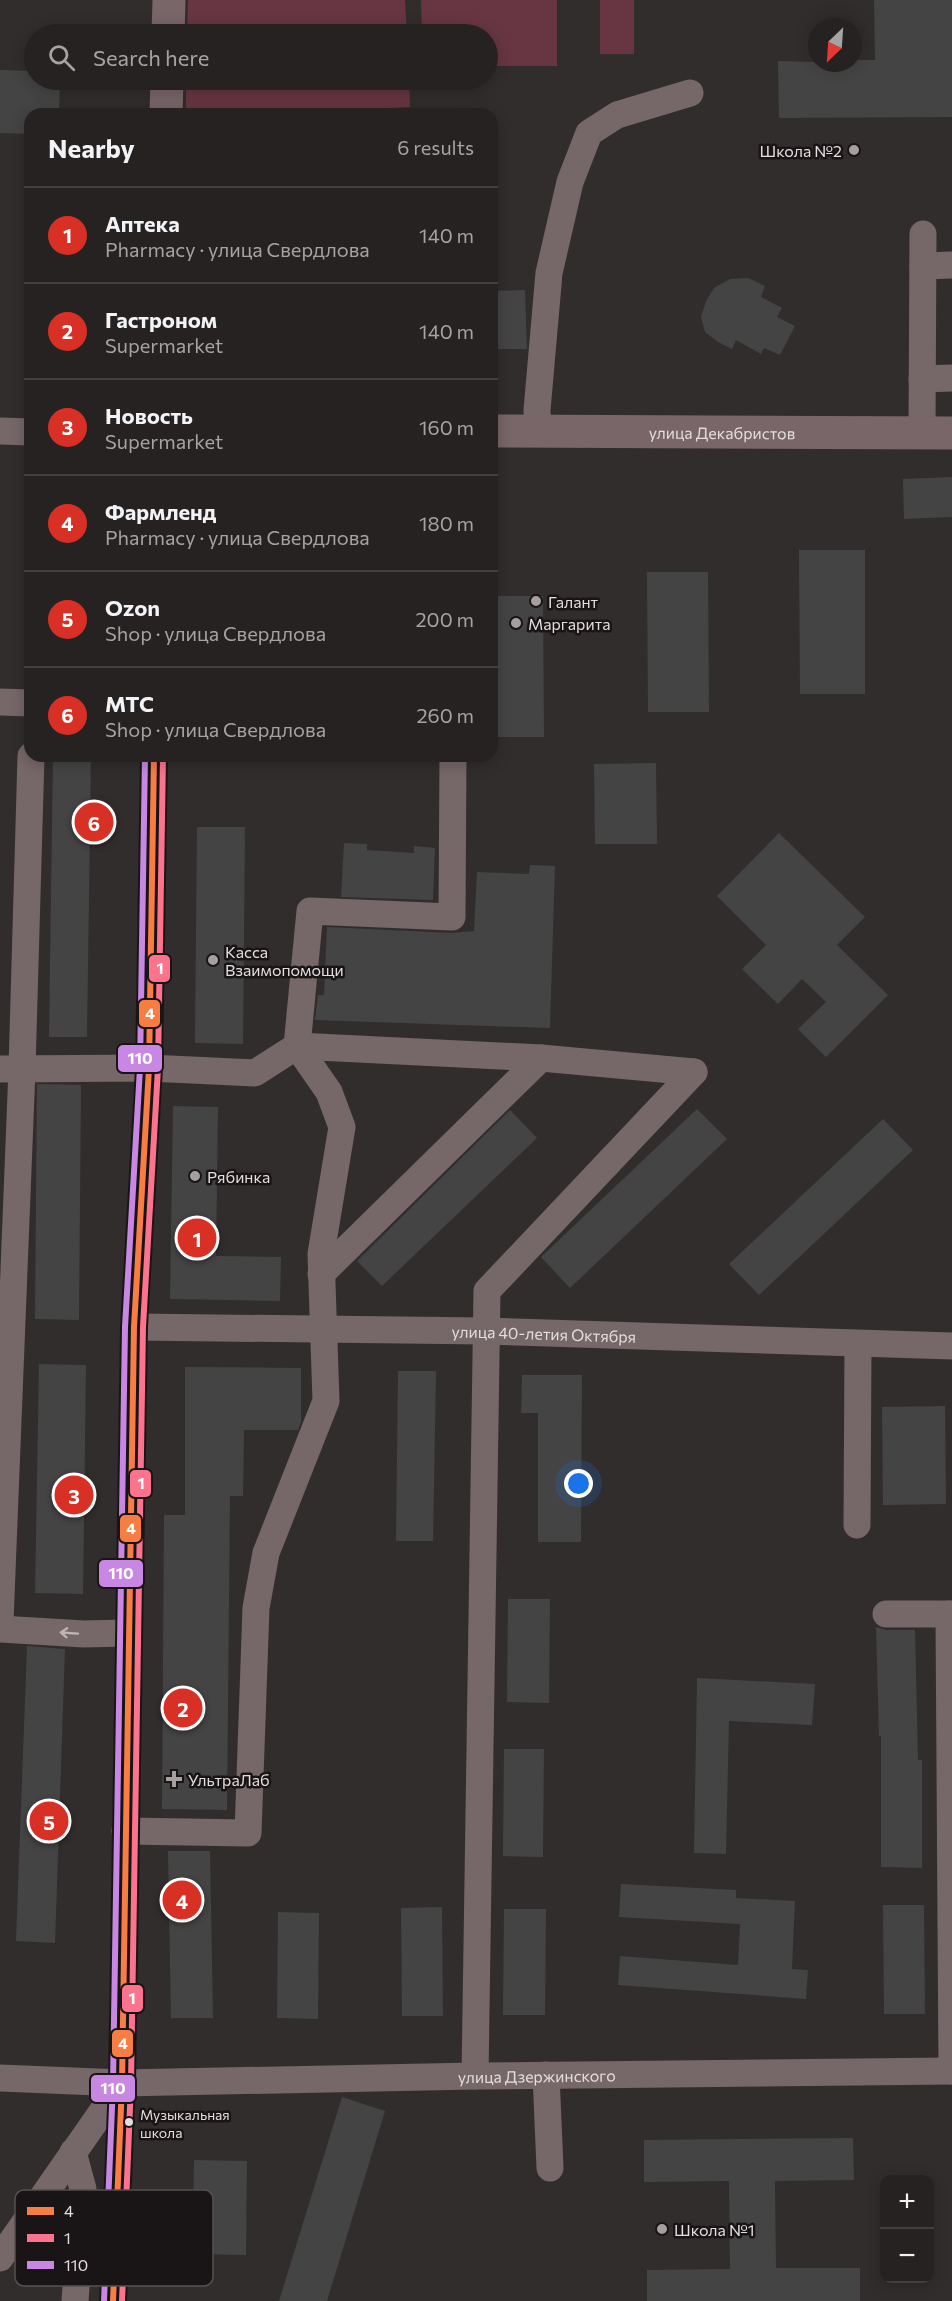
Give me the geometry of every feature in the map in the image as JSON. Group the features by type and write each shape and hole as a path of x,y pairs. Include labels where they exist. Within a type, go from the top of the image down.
{"main road":[{"path":"168,24 169,0"},
{"path":"166,108 167,90"},
{"name":"улица Декабристов","path":"498,431 937,433"}],"street":[{"path":"538,431 537,410 549,273 570,182 589,133 617,115 690,93"},
{"path":"923,234 922,379 937,433"},
{"path":"923,266 952,266"},
{"path":"922,379 952,378"},
{"path":"0,431 24,432"},
{"path":"0,702 24,703"},
{"path":"0,1622 11,1069 31,762"},
{"path":"118,2190 122,2082 127,1634 134,1327 149,1068 154,762"},
{"path":"125,1831 248,1833 256,1608 266,1553 326,1401 321,1254 342,1127 329,1092 297,1046 310,911 452,917 453,762"},
{"path":"11,1069 149,1068 255,1073 297,1046 541,1058 694,1072 487,1291 475,2076"},
{"path":"321,1274 541,1058"},
{"name":"улица 40-летия Октября","path":"134,1327 485,1331 952,1346"},
{"path":"857,1525 858,1344"},
{"path":"886,1614 951,1614 952,2071"},
{"path":"0,1629 127,1634"},
{"name":"улица Дзержинского","path":"0,2078 122,2082 952,2071"},
{"path":"546,2075 550,2168"},
{"path":"47,2190 122,2082"},
{"path":"73,2152 83,2190"},
{"path":"0,2258 15,2236"},
{"path":"75,2301 76,2286"},
{"path":"114,2301 115,2286"}],"shaded area":[{"path":"188,0 405,0 406,24 187,24"},
{"path":"421,0 557,0 557,66 498,66 498,24 422,24"},
{"path":"600,0 634,0 634,54 600,54"},
{"path":"186,90 409,90 410,107 186,108"}],"building":[{"path":"874,0 952,0 952,117 779,118 778,61 808,62 808,72 862,72 862,60 875,60"},
{"path":"0,70 24,71 24,90 60,90 59,108 24,108 24,134 0,133"},
{"path":"748,278 765,286 761,297 782,308 777,317 795,326 780,355 764,348 761,354 736,340 732,349 705,332 701,317 706,301 714,288 730,279"},
{"path":"525,290 527,349 498,349 498,291"},
{"path":"952,477 952,517 904,519 903,479"},
{"path":"799,550 865,550 865,694 800,694"},
{"path":"647,572 708,572 709,712 648,712"},
{"path":"498,596 543,596 544,737 498,737"},
{"path":"53,762 91,762 87,1037 49,1037"},
{"path":"656,763 657,844 595,844 594,764"},
{"path":"197,827 245,827 243,1044 195,1043"},
{"path":"779,833 865,917 837,945 888,995 826,1057 798,1029 826,1002 802,979 778,1004 742,969 766,945 717,896"},
{"path":"344,843 367,844 367,850 414,853 414,846 435,848 433,900 341,897"},
{"path":"530,865 555,866 550,1028 315,1020 318,995 324,995 327,927 451,933 474,931 477,872 529,874"},
{"path":"37,1084 81,1085 79,1320 35,1319"},
{"path":"173,1106 218,1107 216,1256 281,1257 280,1301 170,1299"},
{"path":"697,1109 727,1139 570,1288 541,1257"},
{"path":"510,1110 537,1138 382,1286 357,1261"},
{"path":"883,1119 913,1150 759,1295 729,1264"},
{"path":"39,1364 86,1365 83,1594 35,1593"},
{"path":"185,1367 301,1368 301,1422 298,1430 244,1430 243,1496 230,1496 227,1810 162,1809 164,1515 185,1515"},
{"path":"398,1371 436,1371 433,1541 396,1541"},
{"path":"522,1375 582,1375 581,1542 538,1542 538,1413 521,1413"},
{"path":"945,1406 946,1504 883,1505 882,1407"},
{"path":"508,1599 550,1599 549,1703 507,1702"},
{"path":"876,1627 886,1630 915,1630 918,1760 922,1760 922,1868 881,1867 881,1736 879,1736"},
{"path":"27,1646 65,1649 55,1943 16,1941"},
{"path":"697,1678 815,1684 812,1725 729,1721 726,1854 694,1853"},
{"path":"504,1749 544,1749 543,1857 503,1856"},
{"path":"168,1851 210,1851 213,2018 171,2018"},
{"path":"621,1884 736,1890 736,1898 795,1901 792,1969 808,1970 806,1999 618,1985 620,1956 738,1965 740,1924 619,1917"},
{"path":"883,1905 924,1905 925,2014 884,2014"},
{"path":"442,1907 443,2016 402,2016 401,1908"},
{"path":"504,1909 546,1909 545,2015 503,2015"},
{"path":"278,1912 319,1913 318,2019 277,2018"},
{"path":"342,2097 385,2111 327,2301 279,2301"},
{"path":"853,2138 854,2180 775,2181 776,2268 860,2268 860,2301 647,2301 647,2270 730,2269 729,2181 644,2182 644,2140"},
{"path":"194,2160 247,2161 246,2255 213,2254 213,2190 193,2190"}],"transit line":[{"name":"110","path":"109,2190 113,2083 125,1327 140,1068 145,762"},
{"name":"4","path":"118,2190 122,2083 134,1327 149,1068 154,762"},
{"name":"1","path":"127,2190 131,2083 143,1327 158,1068 163,762"},
{"name":"110","path":"104,2301 105,2286"},
{"name":"4","path":"113,2301 114,2286"},
{"name":"1","path":"122,2301 123,2286"}],"place":[{"name":"Школа №2","path":"854,150"},
{"name":"Галант","path":"536,601"},
{"name":"Маргарита","path":"516,623"},
{"name":"МТС","path":"94,822"},
{"name":"Касса Взаимопомощи","path":"213,960"},
{"name":"Рябинка","path":"195,1176"},
{"name":"Аптека","path":"197,1238"},
{"name":"Новость","path":"74,1495"},
{"name":"Гастроном","path":"183,1708"},
{"name":"УльтраЛаб","path":"174,1779"},
{"name":"Ozon","path":"49,1821"},
{"name":"Фармленд","path":"182,1900"},
{"name":"Музыкальная школа","path":"129,2122"},
{"name":"Школа №1","path":"662,2229"}]}
